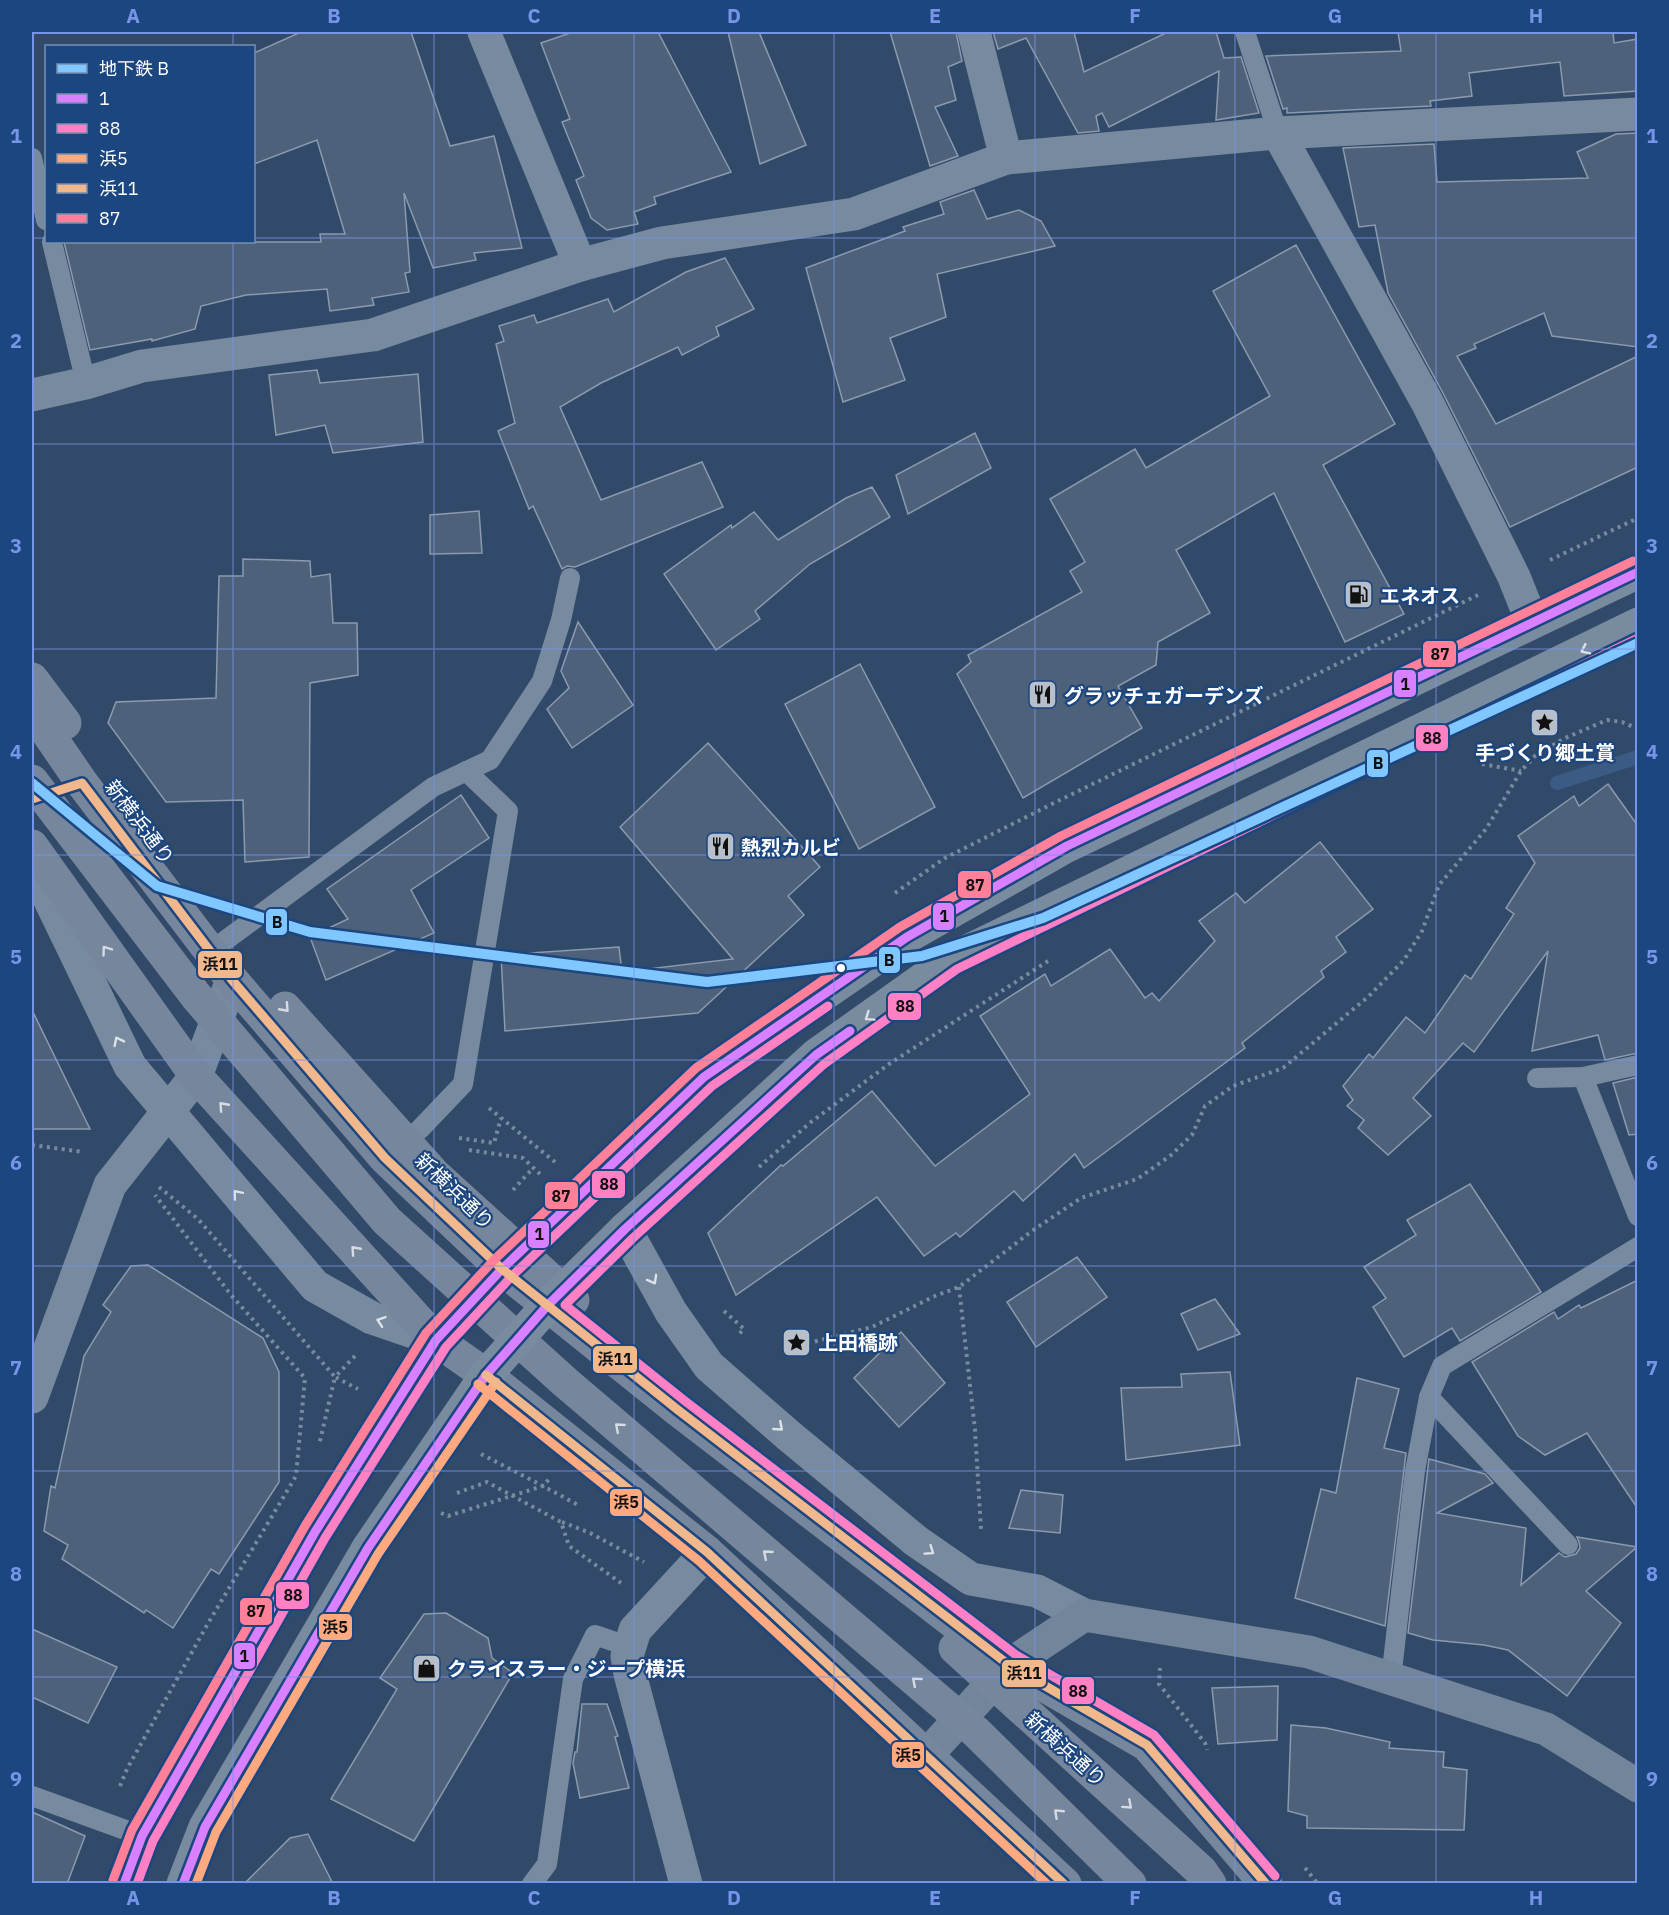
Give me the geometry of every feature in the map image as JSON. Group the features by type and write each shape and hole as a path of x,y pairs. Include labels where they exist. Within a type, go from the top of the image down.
{"highway":[{"path":"124,1884 142,1836 315,1532 436,1340 502,1269 704,1077 907,937 1068,846 1638,572"},
{"path":"183,1884 205,1827 368,1548 486,1376 547,1305 625,1229 816,1054 951,959 1638,624"}],"main road":[{"name":"新横浜通り","path":"32,679 250,968 435,1175 1192,1863 1210,1884"},
{"path":"32,710 82,783 232,980 386,1158 502,1269 678,1410 1009,1665 1147,1745 1266,1884"},
{"path":"32,781 196,996 387,1221 565,1382 976,1732 1130,1884"},
{"path":"32,846 196,1076 436,1340 486,1376 707,1552 1065,1884"}],"street":[{"path":"484,32 580,265"},
{"path":"974,32 1006,158"},
{"path":"32,395 86,383 142,366 373,335 580,265 662,243 854,214 1006,158 1278,133 1638,114"},
{"path":"1278,133 1427,402 1514,577 1532,622"},
{"path":"32,799 82,783"},
{"path":"32,863 130,1066 168,1113 315,1286 372,1318 436,1340"},
{"path":"32,1397 110,1185 196,1076 232,980"},
{"path":"625,1229 671,1312 709,1366 916,1541 971,1579 1037,1591 1084,1615 1309,1652 1546,1729 1638,1786"},
{"path":"686,1884 627,1656 635,1629 707,1552"},
{"path":"927,1755 1009,1665 1084,1615"}],"lane":[{"path":"1245,32 1278,133"},
{"path":"32,158 45,216"},
{"path":"52,243 86,383"},
{"path":"211,951 433,787 490,760 542,681 561,620 570,578"},
{"path":"386,1158 420,1129 463,1084 508,811 466,771"},
{"path":"1537,1078 1583,1077 1638,1065"},
{"path":"1583,1077 1638,1216"},
{"path":"1390,1679 1416,1471 1429,1398 1442,1366 1638,1247"},
{"path":"1429,1398 1568,1545"},
{"path":"532,1884 547,1864 573,1679 595,1635 630,1647"},
{"path":"32,1796 142,1836"}],"path":[{"path":"1514,577 1638,518"},
{"path":"794,1347 872,1327 935,1296 959,1287 1032,1231 1081,1198 1137,1179 1170,1156 1192,1135 1205,1106 1233,1086 1283,1068 1369,996 1404,960 1422,931 1438,885 1486,829 1521,771 1535,756 1563,739 1607,720 1622,722 1638,729"},
{"path":"1482,764 1521,771"},
{"path":"750,1174 811,1122 889,1064 1056,956"},
{"path":"494,1143 501,1118"},
{"path":"129,1161 198,1219 334,1377 317,1452"},
{"path":"106,1823 127,1769 207,1625 296,1476 305,1378 231,1295 129,1161"},
{"path":"959,1287 975,1430 981,1529"},
{"path":"454,1494 487,1482 561,1522 590,1533"},
{"path":"448,1516 543,1486"},
{"path":"561,1522 569,1546 656,1608"},
{"path":"1155,1627 1160,1651 1159,1684 1205,1743 1208,1754"},
{"path":"1304,1868 1318,1884"}],"building":[{"path":"301,32 411,32 450,146 494,136 522,248 474,253 476,260 433,268 404,193 410,272 405,273 409,292 372,298 374,305 330,311 327,289 246,295 201,306 195,329 152,341 152,339 90,350 64,243 321,242 320,234 345,234 317,140 255,164 255,53"},
{"path":"573,32 658,32 731,172 654,197 656,204 634,212 638,224 607,230 591,218 576,180 584,176 562,122 570,119 541,43"},
{"path":"728,32 759,32 806,145 760,164"},
{"path":"890,32 956,32 962,61 948,67 956,100 935,107 958,156 930,166"},
{"path":"993,32 1074,32 1084,72 1168,32 1216,32 1224,58 1241,57 1259,113 1216,120 1219,71 1109,127 1102,113 1096,116 1099,131 1078,133 1026,38 998,49"},
{"path":"1398,32 1613,32 1614,43 1638,39 1638,91 1564,96 1560,62 1469,73 1472,96 1430,101 1431,106 1287,113 1287,108 1283,109 1266,56 1401,51"},
{"path":"1638,133 1638,347 1552,336 1544,313 1474,344 1476,348 1457,356 1496,424 1638,356 1638,467 1510,527 1443,393 1388,293 1375,225 1359,227 1343,148 1434,144 1437,182 1588,178 1577,152 1616,134"},
{"path":"974,190 987,219 1019,210 1041,221 1055,246 937,274 946,317 890,338 905,380 843,402 806,268 905,231 903,227 944,214 940,202"},
{"path":"1296,245 1395,424 1323,465 1404,614 1345,642 1274,493 1176,550 1210,613 1158,642 1156,665 1118,686 1142,728 1023,798 957,674 971,662 968,655 1082,592 1070,571 1085,562 1050,499 1135,449 1146,468 1270,396 1213,291"},
{"path":"725,258 754,309 716,327 719,336 682,355 678,347 601,383 560,407 601,500 702,462 723,507 575,567 567,566 562,569 533,506 529,509 498,431 515,423 496,344 504,341 499,326 534,315 537,323 608,299 614,312 686,272"},
{"path":"317,370 320,383 418,374 423,442 333,453 325,425 276,435 269,375"},
{"path":"975,433 991,468 908,514 896,475"},
{"path":"872,487 890,517 810,564 755,611 760,619 716,650 664,574 731,525 732,528 754,512 778,540 846,498"},
{"path":"479,511 482,553 430,554 430,515"},
{"path":"243,559 310,561 311,577 330,574 333,623 357,623 358,675 310,683 309,857 245,862 243,800 166,802 108,723 116,702 216,698 219,576 243,576"},
{"path":"578,622 633,705 572,748 547,709 569,688 561,671"},
{"path":"860,664 935,807 859,849 785,704"},
{"name":"熱烈カルビ","path":"708,743 820,867 788,896 804,915 698,1013 505,1031 501,955 619,947 622,972 733,959 620,827"},
{"path":"1608,784 1638,826 1638,1053 1605,1060 1598,1035 1532,1051 1548,951 1474,1052 1463,1043 1413,1098 1431,1116 1388,1155 1358,1128 1364,1120 1347,1106 1353,1100 1343,1086 1369,1054 1373,1058 1406,1017 1425,1033 1465,975 1471,979 1514,914 1506,908 1535,863 1518,836 1574,796 1579,806"},
{"path":"461,795 489,838 411,890 434,933 326,980 310,937 348,919 327,889"},
{"path":"1320,842 1373,909 1336,937 1346,952 1321,971 1324,977 1242,1043 1245,1048 1084,1168 1075,1154 1023,1201 1014,1191 960,1237 956,1233 924,1256 877,1197 736,1295 708,1233 781,1165 783,1166 872,1091 935,1166 1030,1094 980,1016 1045,974 1051,986 1110,949 1145,998 1152,993 1159,1001 1215,941 1199,921 1236,893 1245,903"},
{"path":"32,1010 90,1129 32,1129"},
{"path":"1638,1077 1638,1134 1629,1135 1613,1083"},
{"path":"1470,1184 1541,1292 1460,1341 1452,1328 1404,1357 1373,1307 1386,1298 1364,1267 1416,1235 1407,1220"},
{"path":"1077,1257 1107,1297 1036,1347 1007,1302"},
{"path":"148,1265 263,1338 279,1372 279,1482 219,1574 211,1569 173,1628 146,1610 144,1613 62,1559 68,1545 44,1531 51,1486 55,1488 84,1356 111,1312 103,1305 131,1266"},
{"path":"1638,1280 1638,1509 1587,1433 1545,1455 1518,1436 1472,1362 1554,1312 1558,1319 1579,1305 1581,1308"},
{"path":"1215,1299 1240,1334 1198,1350 1181,1314"},
{"path":"901,1332 945,1383 899,1427 854,1378"},
{"path":"1230,1372 1240,1445 1126,1460 1121,1388 1182,1387 1181,1374"},
{"path":"1357,1378 1399,1389 1384,1448 1406,1453 1385,1626 1295,1598 1321,1489 1336,1493"},
{"path":"1429,1459 1485,1474 1493,1483 1437,1513 1526,1528 1521,1585 1559,1553 1565,1557 1576,1554 1580,1548 1577,1537 1637,1547 1586,1591 1621,1623 1567,1696 1508,1650 1433,1640 1408,1633"},
{"path":"1021,1490 1063,1495 1060,1533 1009,1528"},
{"path":"446,1613 488,1638 492,1658 513,1673 414,1841 331,1799 397,1689 380,1678 424,1614"},
{"path":"32,1629 117,1667 88,1723 32,1697"},
{"path":"1278,1686 1277,1740 1218,1744 1212,1688"},
{"path":"582,1704 607,1704 618,1736 615,1737 629,1788 580,1798 573,1763 575,1752 577,1752"},
{"path":"1291,1725 1326,1728 1390,1742 1389,1748 1444,1752 1443,1767 1467,1770 1464,1830 1307,1828 1307,1816 1288,1811"},
{"path":"32,1812 85,1836 67,1884 32,1884"},
{"path":"308,1834 333,1884 244,1884 290,1838"}],"waterway":[{"path":"1557,783 1638,757"}],"metro line":[{"name":"B","path":"32,783 157,886 310,932 707,982 922,956 1043,918 1638,643"}],"transit line":[{"name":"87","path":"113,1880 132,1830 305,1526 426,1333 494,1260 696,1068 900,927 1061,836 1633,561"},
{"name":"1","path":"124,1884 142,1836 315,1532 436,1340 502,1269 704,1077 907,937 1067,846 1638,572"},
{"name":"88","path":"1275,1876 1154,1735 1016,1655 685,1401 565,1305 633,1238 824,1064 957,969 1638,638"},
{"name":"浜11","path":"32,799 82,783 232,980 385,1158 502,1269 678,1410 1009,1665 1147,1745 1266,1884"},
{"name":"88","path":"137,1884 153,1841 325,1538 446,1347 511,1277 712,1086 828,1006"},
{"name":"1","path":"183,1884 205,1827 368,1548 486,1375 547,1306 625,1229 816,1055 850,1031"},
{"name":"浜11","path":"486,1375 707,1552 1064,1884"},
{"name":"浜5","path":"196,1884 216,1832 378,1554 496,1382"},
{"name":"浜5","path":"478,1384 699,1561 1047,1884"}],"place":[{"name":"エネオス","path":"1359,595"},
{"name":"グラッチェガーデンズ","path":"1043,695"},
{"name":"手づくり郷土賞","path":"1545,722"},
{"name":"熱烈カルビ","path":"720,847"},
{"name":"上田橋跡","path":"797,1342"},
{"name":"クライスラー・ジープ横浜","path":"426,1668"}]}
